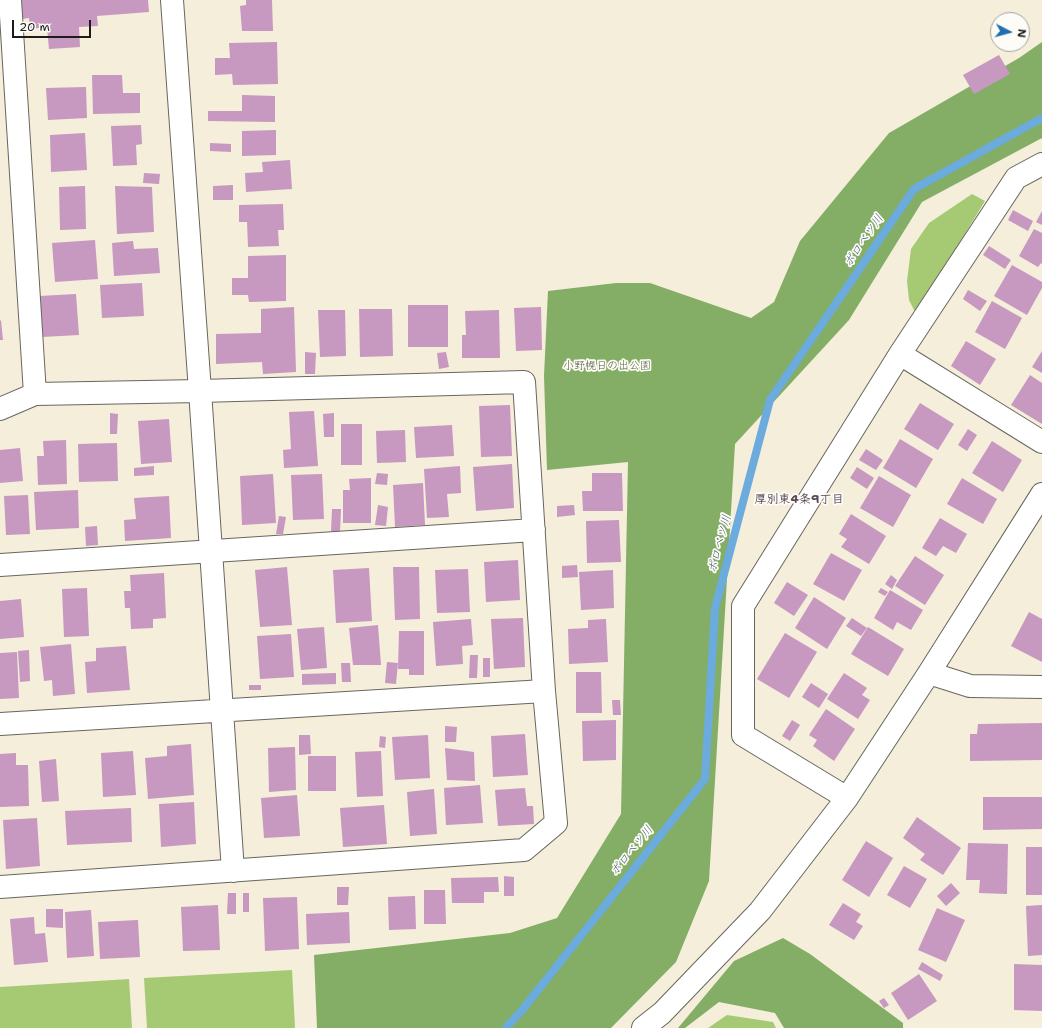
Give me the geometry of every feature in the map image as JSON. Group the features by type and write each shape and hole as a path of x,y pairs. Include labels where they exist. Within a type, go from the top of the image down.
{"street":[{"path":"10,0 35,394"},
{"path":"172,0 233,871"},
{"path":"847,798 743,735 743,606 900,354 1016,178 1042,164"},
{"path":"900,354 1042,442"},
{"path":"0,408 35,394 524,382 544,691 556,823 524,850 0,887"},
{"path":"643,1028 662,1013 760,911 847,798 929,673 1042,494"},
{"path":"0,565 534,530"},
{"path":"929,673 970,686 1042,686"},
{"path":"0,724 544,691"}],"green space":[{"name":"小野幌日の出公園","path":"1042,42 1042,138 922,202 849,320 735,444 709,881 676,962 611,1028 317,1028 314,955 510,933 557,918 621,814 628,462 547,470 544,376 548,291 616,283 650,283 751,318 774,302 800,241 889,133 1030,52 1030,50"},
{"path":"972,194 985,201 916,314 909,300 907,281 911,249 929,223"},
{"path":"783,938 810,954 903,1023 903,1028 784,1028 775,1013 719,1002 685,1028 678,1028 734,961"},
{"path":"292,970 295,1028 147,1028 144,978"},
{"path":"129,979 132,1028 0,1028 0,987"},
{"path":"727,1015 773,1022 776,1028 708,1028"}],"building":[{"path":"21,0 148,0 149,12 97,16 98,26 79,27 80,47 49,49 47,27 30,29 29,18 22,19"},
{"path":"246,0 272,0 273,31 242,31 240,6 246,5"},
{"path":"277,42 278,84 233,85 232,74 215,75 215,58 230,58 229,43"},
{"path":"999,55 1010,74 974,94 963,75"},
{"path":"92,75 122,75 123,93 140,93 140,113 93,114"},
{"path":"86,87 87,118 48,120 46,88"},
{"path":"242,95 275,96 275,122 208,121 208,111 242,111"},
{"path":"141,125 142,144 136,145 137,165 113,166 111,126"},
{"path":"276,130 276,155 242,156 242,131"},
{"path":"85,133 87,170 51,172 50,135"},
{"path":"210,143 231,144 231,152 210,151"},
{"path":"290,160 292,189 246,192 245,173 263,172 262,162"},
{"path":"144,173 160,174 159,184 143,183"},
{"path":"233,185 233,200 213,200 213,186"},
{"path":"85,186 86,229 60,230 59,187"},
{"path":"115,186 152,187 154,232 117,234"},
{"path":"283,204 284,230 278,230 279,246 248,247 247,222 239,222 239,205"},
{"path":"1013,210 1033,221 1028,231 1008,220"},
{"path":"1042,211 1042,225 1036,222"},
{"path":"1034,229 1042,233 1042,264 1041,263 1038,267 1019,256"},
{"path":"95,240 98,279 55,282 52,243"},
{"path":"133,241 134,249 158,248 160,273 114,276 112,243"},
{"path":"989,246 1011,260 1005,269 983,255"},
{"path":"286,255 286,301 249,302 248,295 232,295 232,278 248,278 248,256"},
{"path":"1012,265 1042,282 1042,288 1027,315 994,296"},
{"path":"142,283 144,316 102,318 100,285"},
{"path":"968,290 987,301 980,311 963,299"},
{"path":"76,294 79,335 42,337 39,296"},
{"path":"992,301 1022,318 1005,349 975,332"},
{"path":"408,305 448,305 448,347 408,347"},
{"path":"294,307 296,372 263,374 262,362 216,364 216,334 261,333 261,309"},
{"path":"541,307 542,350 516,351 514,308"},
{"path":"359,309 392,309 393,356 360,357"},
{"path":"318,310 345,310 346,356 320,357"},
{"path":"499,310 500,358 462,358 462,335 466,335 465,311"},
{"path":"1,320 3,340 0,340"},
{"path":"966,341 996,359 980,385 951,366"},
{"path":"1042,351 1042,373 1032,367"},
{"path":"305,352 316,353 315,374 305,374"},
{"path":"446,352 449,367 439,369 437,353"},
{"path":"1030,375 1042,383 1042,424 1011,405"},
{"path":"920,403 954,424 938,450 904,429"},
{"path":"510,405 512,456 481,457 479,406"},
{"path":"314,411 318,466 284,468 283,450 291,449 289,412"},
{"path":"110,413 118,414 117,434 110,434"},
{"path":"334,413 334,437 324,437 323,414"},
{"path":"169,419 172,462 141,464 138,421"},
{"path":"341,424 362,424 362,465 341,465"},
{"path":"452,425 454,456 416,458 414,427"},
{"path":"968,429 977,435 967,451 958,445"},
{"path":"405,430 406,462 377,463 376,431"},
{"path":"900,439 933,459 916,488 883,468"},
{"path":"66,440 67,484 38,485 37,456 44,456 43,441"},
{"path":"992,441 1022,460 1003,492 972,473"},
{"path":"117,443 118,481 79,482 78,444"},
{"path":"20,448 23,481 0,483 0,450"},
{"path":"866,449 883,460 876,470 859,460"},
{"path":"512,464 514,508 476,511 473,467"},
{"path":"154,466 154,475 134,476 134,468"},
{"path":"460,466 461,493 447,494 449,517 427,518 424,469"},
{"path":"857,467 874,478 867,489 850,478"},
{"path":"377,473 388,474 387,485 375,484"},
{"path":"592,473 622,473 623,511 583,511 582,491 592,491"},
{"path":"273,474 276,523 242,525 240,476"},
{"path":"322,474 324,519 293,520 291,475"},
{"path":"879,476 911,495 893,527 860,508"},
{"path":"371,478 371,523 343,523 343,490 350,490 349,479"},
{"path":"962,478 997,499 983,524 947,504"},
{"path":"423,483 425,525 395,527 393,485"},
{"path":"78,490 79,528 36,530 34,492"},
{"path":"28,495 30,534 6,535 4,496"},
{"path":"169,496 171,538 125,541 124,520 136,519 134,498"},
{"path":"378,505 388,507 386,526 375,525"},
{"path":"574,505 575,515 557,517 557,506"},
{"path":"332,509 341,509 340,532 331,531"},
{"path":"851,514 886,536 869,564 841,547 847,539 839,534"},
{"path":"279,516 286,517 283,534 276,534"},
{"path":"940,518 967,534 956,553 943,546 936,556 922,548"},
{"path":"619,520 621,562 587,563 586,521"},
{"path":"97,526 98,545 86,546 85,527"},
{"path":"831,553 862,570 844,601 813,584"},
{"path":"915,556 944,575 925,605 895,586"},
{"path":"518,560 520,600 486,602 484,562"},
{"path":"577,565 578,577 562,578 562,566"},
{"path":"287,567 292,625 260,627 255,570"},
{"path":"393,567 419,567 420,619 395,620"},
{"path":"369,568 372,621 336,623 333,570"},
{"path":"468,569 470,612 437,613 435,570"},
{"path":"613,570 614,608 581,610 579,572"},
{"path":"164,573 166,618 153,619 153,628 131,629 130,608 125,608 124,591 131,591 130,575"},
{"path":"891,575 897,580 892,589 885,584"},
{"path":"787,582 808,595 794,616 774,603"},
{"path":"87,588 89,636 64,637 62,589"},
{"path":"881,588 888,592 885,596 878,592"},
{"path":"890,590 923,610 911,630 897,622 893,630 874,618"},
{"path":"814,597 846,618 827,649 795,628"},
{"path":"21,599 24,637 0,639 0,601"},
{"path":"1029,612 1042,619 1042,662 1011,646"},
{"path":"523,618 525,667 494,669 491,619"},
{"path":"852,618 867,628 861,636 846,626"},
{"path":"471,619 473,645 462,646 463,664 436,666 433,622"},
{"path":"606,619 608,662 569,664 568,629 588,628 588,620"},
{"path":"378,625 381,665 353,665 349,628"},
{"path":"324,627 327,668 301,670 297,629"},
{"path":"868,627 904,649 888,676 851,654"},
{"path":"399,631 424,631 424,675 409,675 409,669 398,669"},
{"path":"785,633 817,652 789,698 757,679"},
{"path":"291,634 294,677 260,679 257,636"},
{"path":"71,644 75,694 53,696 52,680 44,681 40,647"},
{"path":"126,646 130,690 87,693 85,662 96,661 96,648"},
{"path":"29,650 30,681 20,682 18,651"},
{"path":"17,652 19,698 0,699 0,653"},
{"path":"470,655 478,655 477,678 469,678"},
{"path":"483,658 490,658 490,677 483,677"},
{"path":"387,662 398,663 396,684 385,683"},
{"path":"341,663 350,663 351,682 342,682"},
{"path":"576,672 601,672 602,713 576,713"},
{"path":"336,673 336,684 302,685 302,674"},
{"path":"844,673 867,688 862,695 870,700 858,719 827,699"},
{"path":"811,683 828,694 819,708 802,697"},
{"path":"249,685 261,685 261,690 249,690"},
{"path":"612,700 620,700 621,715 613,715"},
{"path":"826,709 855,729 834,761 813,746 817,740 809,735"},
{"path":"616,720 616,760 583,761 582,721"},
{"path":"792,720 800,725 790,741 782,736"},
{"path":"1042,723 1042,760 970,761 970,734 977,734 978,724"},
{"path":"445,726 457,727 456,742 445,742"},
{"path":"525,734 528,775 493,777 491,736"},
{"path":"299,735 310,735 311,754 299,755"},
{"path":"428,735 430,778 395,780 392,737"},
{"path":"380,736 386,737 385,748 379,747"},
{"path":"191,744 194,795 148,799 145,758 167,756 167,746"},
{"path":"295,747 296,790 269,792 268,748"},
{"path":"445,748 474,752 475,781 447,780"},
{"path":"133,751 136,795 103,797 101,753"},
{"path":"381,751 383,796 357,797 355,752"},
{"path":"16,753 16,765 28,765 29,806 0,807 0,754"},
{"path":"308,756 336,756 336,791 308,791"},
{"path":"56,759 59,801 42,802 39,761"},
{"path":"480,785 483,823 446,825 444,788"},
{"path":"525,788 527,806 533,806 534,824 498,826 495,790"},
{"path":"434,789 437,834 410,836 407,792"},
{"path":"297,795 300,836 264,838 261,798"},
{"path":"983,797 1042,797 1042,829 983,830"},
{"path":"194,802 196,844 161,847 159,804"},
{"path":"384,805 387,844 343,847 340,808"},
{"path":"131,808 132,842 67,845 65,811"},
{"path":"917,817 961,848 943,875 920,860 925,854 903,838"},
{"path":"37,818 40,866 6,869 3,820"},
{"path":"866,841 893,858 869,897 842,880"},
{"path":"968,843 1008,844 1007,894 979,893 980,880 966,880"},
{"path":"1026,847 1042,847 1042,895 1026,895"},
{"path":"904,866 927,879 910,908 887,895"},
{"path":"504,876 514,877 514,896 504,896"},
{"path":"498,877 499,892 484,892 484,903 452,903 451,878"},
{"path":"951,883 960,893 946,906 937,896"},
{"path":"337,887 349,887 348,905 337,905"},
{"path":"424,890 445,890 446,924 424,924"},
{"path":"228,893 236,893 236,914 227,914"},
{"path":"243,893 249,893 249,912 243,912"},
{"path":"415,896 416,929 389,930 388,897"},
{"path":"297,897 299,949 265,951 263,898"},
{"path":"843,903 861,914 856,922 863,926 854,940 829,925"},
{"path":"218,905 220,950 183,951 181,907"},
{"path":"1042,905 1042,955 1028,956 1026,906"},
{"path":"937,908 965,920 946,962 918,950"},
{"path":"46,909 63,909 63,928 46,927"},
{"path":"91,910 94,956 67,958 65,912"},
{"path":"349,912 350,943 307,945 306,914"},
{"path":"34,917 35,934 45,933 48,962 14,965 10,919"},
{"path":"138,920 140,957 100,959 98,922"},
{"path":"922,962 943,975 940,981 918,969"},
{"path":"1014,964 1042,965 1042,1011 1014,1010"},
{"path":"919,974 937,1001 908,1020 891,993"},
{"path":"884,998 889,1005 884,1008 879,1001"}],"waterway":[{"name":"ポロベツ川","path":"506,1028 523,1009 705,779 715,608 770,400 914,189 1042,118"}],"district":[{"name":"厚別東4条9丁目","path":"799,500"}]}
